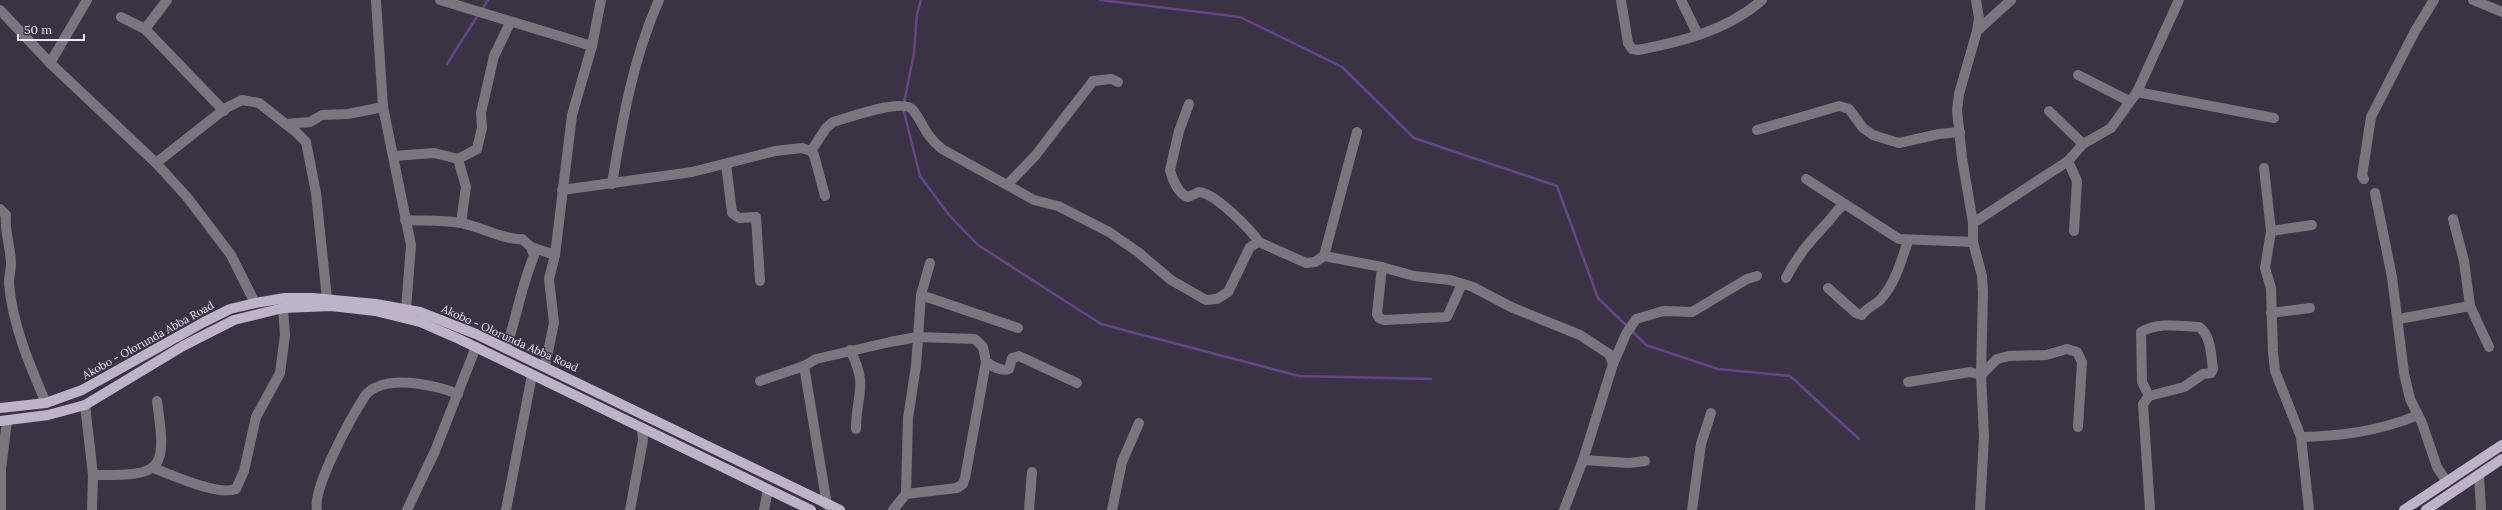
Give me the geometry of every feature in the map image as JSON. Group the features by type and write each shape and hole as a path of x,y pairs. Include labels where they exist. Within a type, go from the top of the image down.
{"main road":[{"name":"Akobo - Olorunda Abba Road","path":"0,408 46,403 82,390 230,309 254,302 285,298 327,299 406,309 434,317 545,366 827,505 840,510"},
{"name":"Akobo - Olorunda Abba Road","path":"3,421 48,415 85,405 118,387 183,346 234,320 283,308 331,306 403,316 476,347 811,510"},
{"path":"114,373 118,387"},
{"path":"2404,510 2502,445"},
{"path":"2426,510 2502,459"}],"street":[{"path":"50,63 87,0"},
{"path":"145,29 167,0"},
{"path":"440,0 510,23 592,46"},
{"path":"545,366 554,323 549,279 555,255 572,115 592,46 601,0"},
{"path":"612,184 620,129 637,61 647,27 659,0"},
{"path":"1621,0 1628,42 1632,49 1638,50 1676,43 1698,35 1742,16 1762,0"},
{"path":"1681,0 1698,35"},
{"path":"1976,0 1979,18 1977,31 1959,94 1960,132 1973,223 1973,242 1982,282 1981,375 1984,436 1980,510"},
{"path":"1977,31 2011,0"},
{"path":"1973,223 2068,160 2083,144 2111,128 2129,101 2137,92 2179,0"},
{"path":"2364,179 2362,176 2371,117 2414,31 2434,0"},
{"path":"2473,0 2502,12"},
{"path":"377,1 383,107 411,245 406,309"},
{"path":"0,10 50,63 156,163 187,197 231,255 254,302"},
{"path":"121,17 145,29 224,111"},
{"path":"394,156 434,153 458,159 477,149 482,128 481,112 494,56 510,23"},
{"path":"2078,75 2129,101"},
{"path":"1008,184 1035,156 1093,81 1111,79 1118,82"},
{"path":"2137,92 2274,118"},
{"path":"156,163 224,111 242,100 250,100 259,103 286,124 306,142 316,193 327,299"},
{"path":"811,151 826,128 833,122 903,104 912,109 930,139 942,149 961,161 1008,184 1034,200 1058,206 1109,232 1138,252 1171,280 1206,300 1217,299 1228,292 1250,247 1259,242"},
{"path":"1189,104 1179,131 1170,170 1171,175 1182,194 1188,197 1199,192 1208,194 1237,218 1259,242 1306,263 1315,262 1324,256 1357,132"},
{"path":"1757,130 1839,106 1849,109 1863,128 1873,135 1899,143 1938,134 1960,132"},
{"path":"286,124 310,122 322,115 348,114 383,107"},
{"path":"2048,111 2083,144"},
{"path":"562,190 692,172 775,151 802,148 811,151 814,155 825,196"},
{"path":"458,159 466,187 461,223"},
{"path":"2068,160 2076,181 2074,231"},
{"path":"726,164 732,214 739,218 756,217 760,281"},
{"path":"2264,168 2271,232 2265,268 2271,288 2275,372 2301,437 2309,510"},
{"path":"1806,179 1891,235 1908,241 1973,242"},
{"path":"2376,193 2399,319 2404,373 2410,400 2418,415 2437,467 2447,482"},
{"path":"1786,278 1797,256 1808,241 1838,208 1845,204"},
{"path":"0,209 6,215 5,226 11,264 4,283 34,375 46,403"},
{"path":"2453,219 2464,260 2470,306 2489,347"},
{"path":"405,220 461,223 501,234 514,240 522,239 531,247 555,255"},
{"path":"2271,232 2312,225"},
{"path":"1828,288 1856,313 1862,315 1881,300 1891,284 1900,268 1908,241"},
{"path":"506,348 516,320 526,273 534,256 531,247"},
{"path":"1324,256 1382,267 1414,276 1450,280 1462,284 1511,307 1580,335 1609,354 1613,364"},
{"path":"893,510 906,494 908,418 916,366 920,295 930,263"},
{"path":"1382,267 1377,314 1379,318 1384,320 1447,316 1462,284"},
{"path":"1564,510 1583,460 1613,364 1626,334 1636,319 1663,311 1692,312 1747,279 1757,276"},
{"path":"920,295 1018,328"},
{"path":"2399,319 2470,306"},
{"path":"153,468 216,489 229,491 236,489 244,472 256,417 280,373 285,335 283,308"},
{"path":"2271,313 2310,308"},
{"path":"2149,396 2142,382 2141,332 2151,326 2160,325 2199,326 2207,334 2213,369 2211,374 2203,374 2184,387 2149,396 2143,404 2150,510"},
{"path":"760,381 804,366 816,359 850,350 917,337 975,339 983,347 986,362 972,447 963,484 957,488 906,494"},
{"path":"407,510 436,450 476,347"},
{"path":"1981,375 1997,359 2009,356 2046,355 2067,349 2077,352 2082,362 2078,427"},
{"path":"850,350 859,367 862,384 862,391 857,402 856,429"},
{"path":"986,362 1005,370 1010,366 1012,358 1020,356 1077,382"},
{"path":"804,366 827,505"},
{"path":"1908,382 1970,372 1981,375"},
{"path":"506,510 532,375"},
{"path":"317,510 318,490 340,441 366,394 378,386 405,383 428,384 458,394"},
{"path":"93,475 133,476 153,468 158,462 162,440 157,400"},
{"path":"85,405 93,475 92,510"},
{"path":"1692,510 1701,444 1711,413"},
{"path":"2301,437 2342,436 2393,426 2418,415"},
{"path":"1,510 3,421"},
{"path":"1112,510 1122,462 1139,423"},
{"path":"630,510 643,440 642,428"},
{"path":"1583,460 1629,463 1645,461"},
{"path":"1029,510 1032,472"},
{"path":"2479,475 2481,510"},
{"path":"764,510 768,489"}],"waterway":[{"path":"482,9 488,0"},
{"path":"904,103 914,53 917,14 921,0"},
{"path":"1100,0 1240,17 1342,67 1414,138 1557,186 1598,298 1627,326"},
{"path":"447,64 478,15"},
{"path":"903,108 920,176 949,215 978,245 1101,324 1299,376 1431,379"},
{"path":"1631,330 1646,345 1718,369 1790,376 1859,439"}]}
